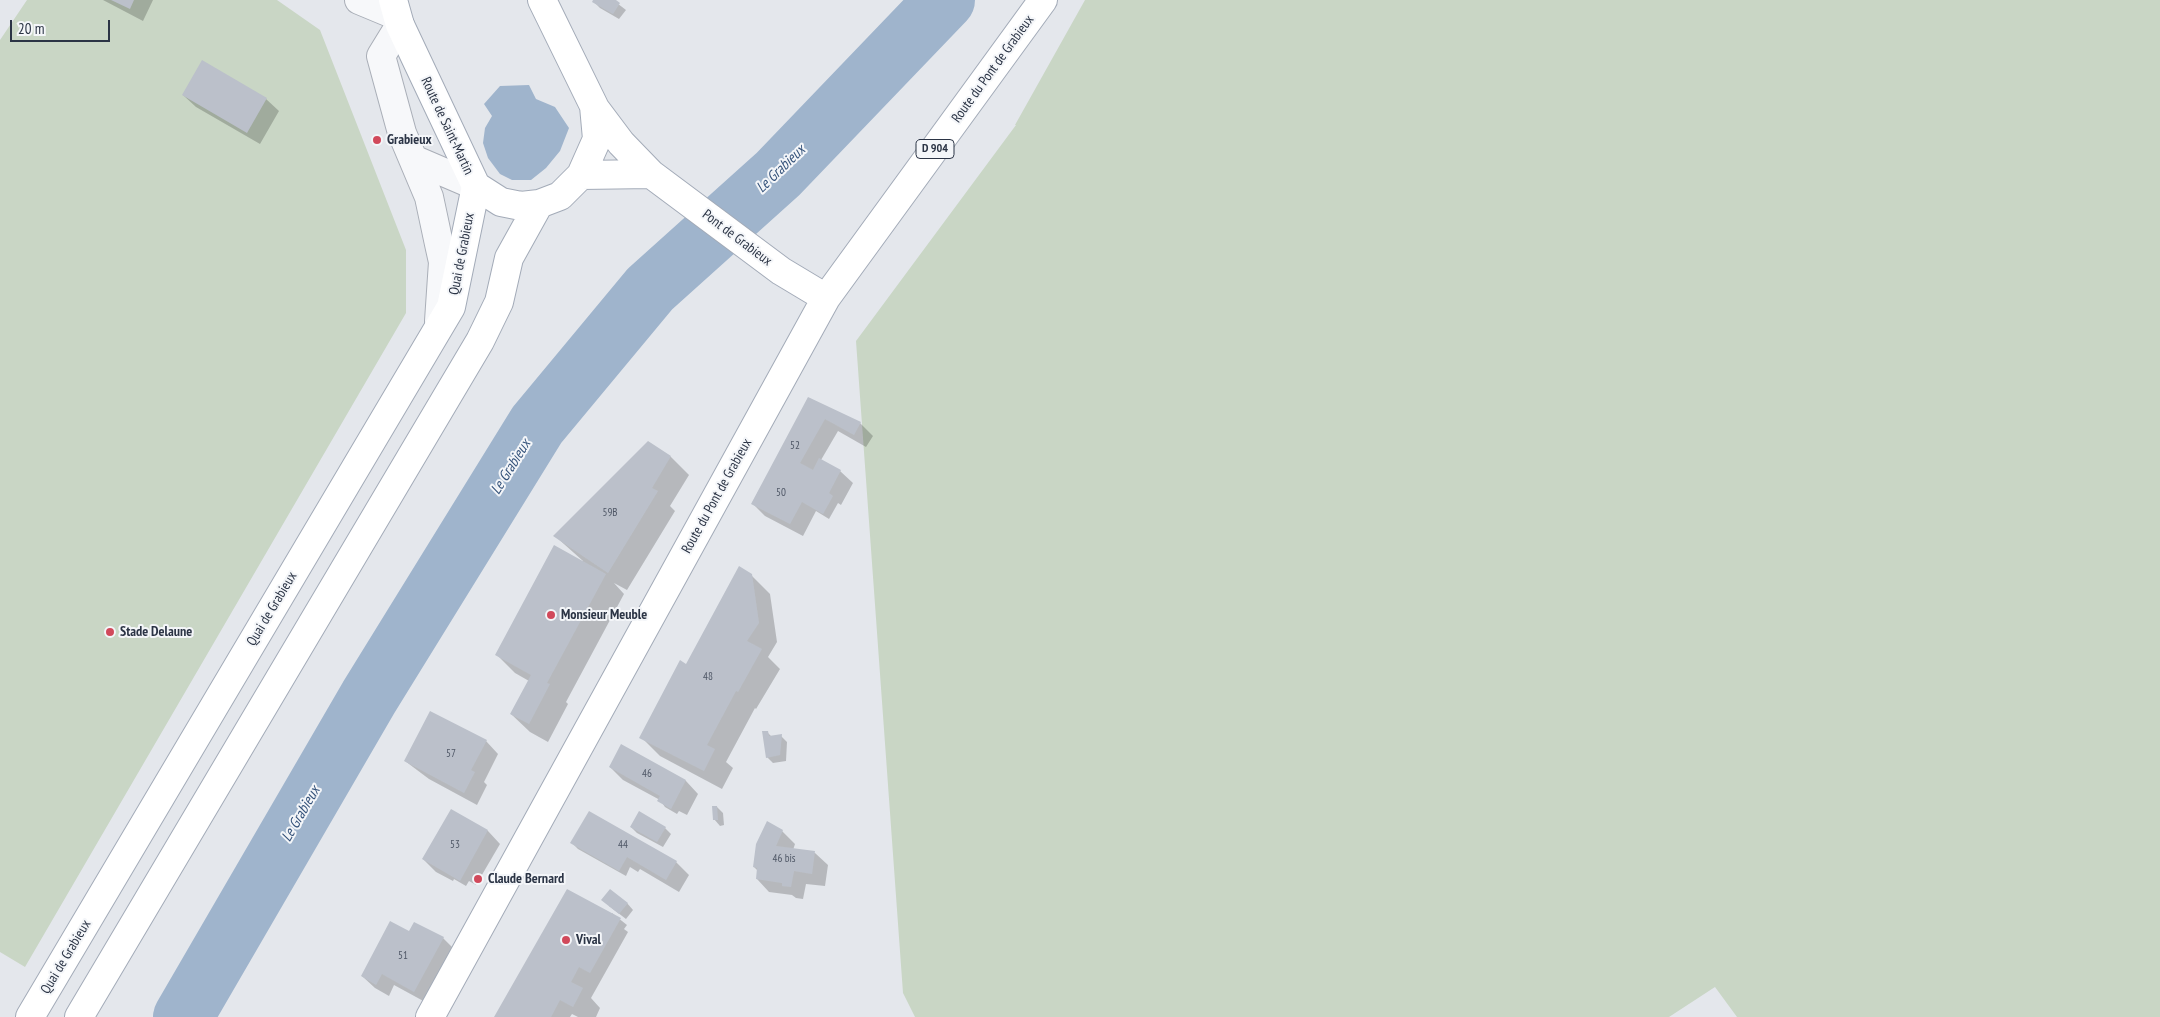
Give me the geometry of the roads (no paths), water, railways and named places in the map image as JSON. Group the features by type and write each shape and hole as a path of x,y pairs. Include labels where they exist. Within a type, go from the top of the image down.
{"main road":[{"name":"Route de Saint-Martin","path":"396,13 476,186 502,202 521,206 540,204 560,196 581,175 597,139 594,106 542,0"},
{"name":"Route du Pont de Grabieux","path":"430,1017 826,298 1043,0"},
{"name":"Pont de Grabieux","path":"594,106 621,143 651,174 781,271 826,298"},
{"path":"581,175 651,174"},
{"name":"Quai de Grabieux","path":"30,1017 451,307 476,186"},
{"path":"79,1017 480,342 499,302 509,258 540,204"}],"street":[{"path":"359,0 396,13 381,56 402,133 429,197 443,262 439,328"},
{"path":"413,159 476,186"}],"water":[{"path":"529,85 536,99 555,107 569,128 560,151 546,168 531,180 512,180 500,174 488,158 483,143 485,128 492,116 484,104 500,86"}],"waterway":[{"name":"Le Grabieux","path":"183,1017 369,697 537,425 650,289 778,174 945,0"}],"place":[{"name":"Grabieux","path":"377,140"},
{"name":"Monsieur Meuble","path":"551,615"},
{"name":"Stade Delaune","path":"110,632"},
{"name":"Claude Bernard","path":"478,879"},
{"name":"Vival","path":"566,940"}]}
